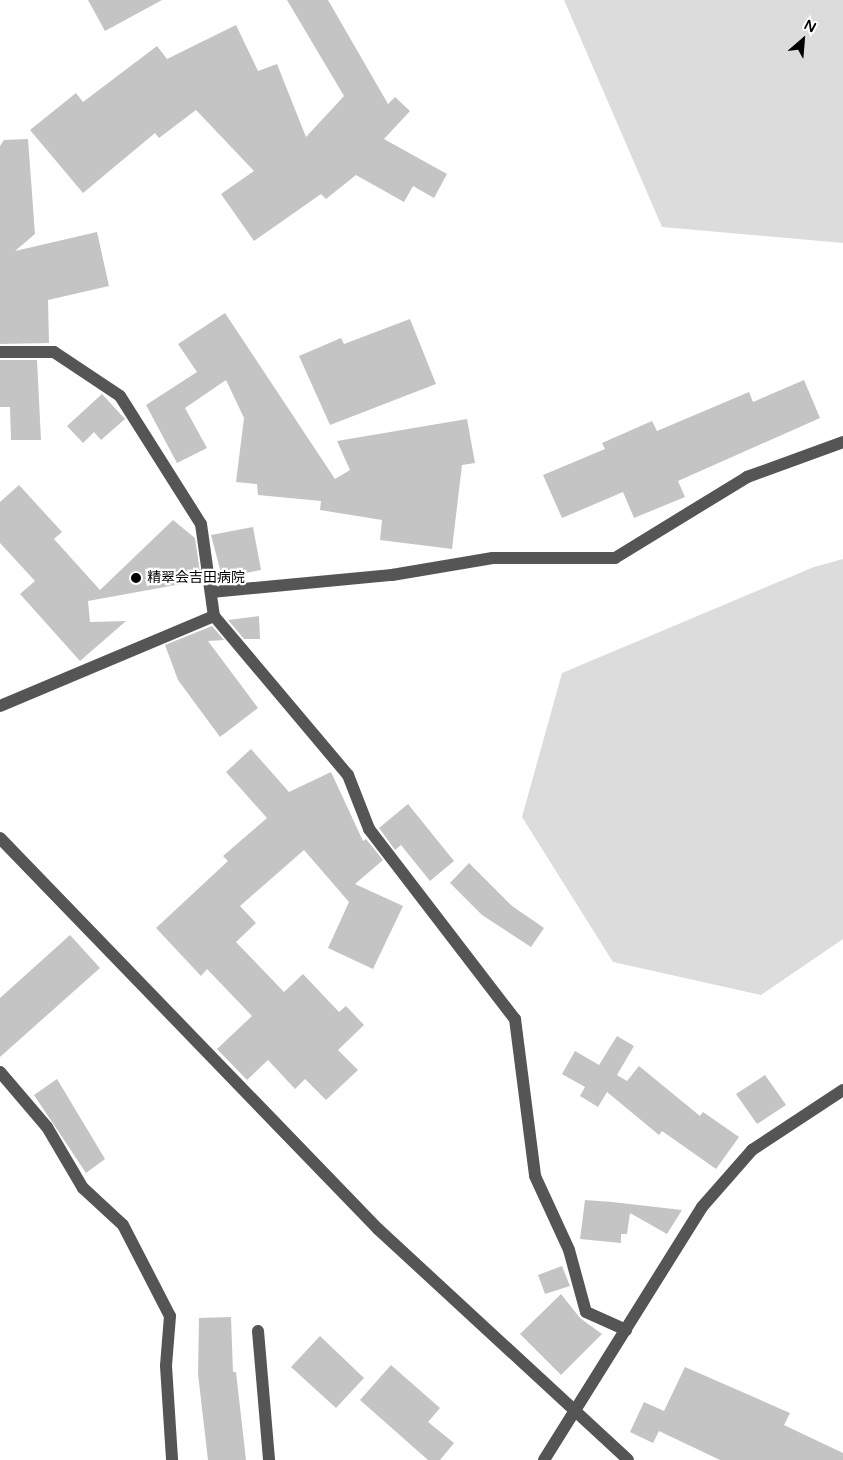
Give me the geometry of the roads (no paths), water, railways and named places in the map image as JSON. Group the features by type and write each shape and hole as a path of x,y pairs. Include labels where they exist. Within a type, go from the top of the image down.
{"street":[{"path":"0,352 54,352 120,396 201,524 214,616 348,775 368,829 515,1019 535,1176 568,1250 586,1312 626,1330"},
{"path":"211,592 392,574 493,558 615,558 747,477 843,442"},
{"path":"0,706 214,616"},
{"path":"0,838 378,1229 577,1409 628,1460"},
{"path":"0,1072 47,1127 82,1188 123,1225 170,1316 166,1366 172,1460"},
{"path":"544,1460 702,1206 752,1150 843,1090"},
{"path":"258,1331 269,1460"}],"place":[{"name":"精翠会吉田病院","path":"136,578"}]}
